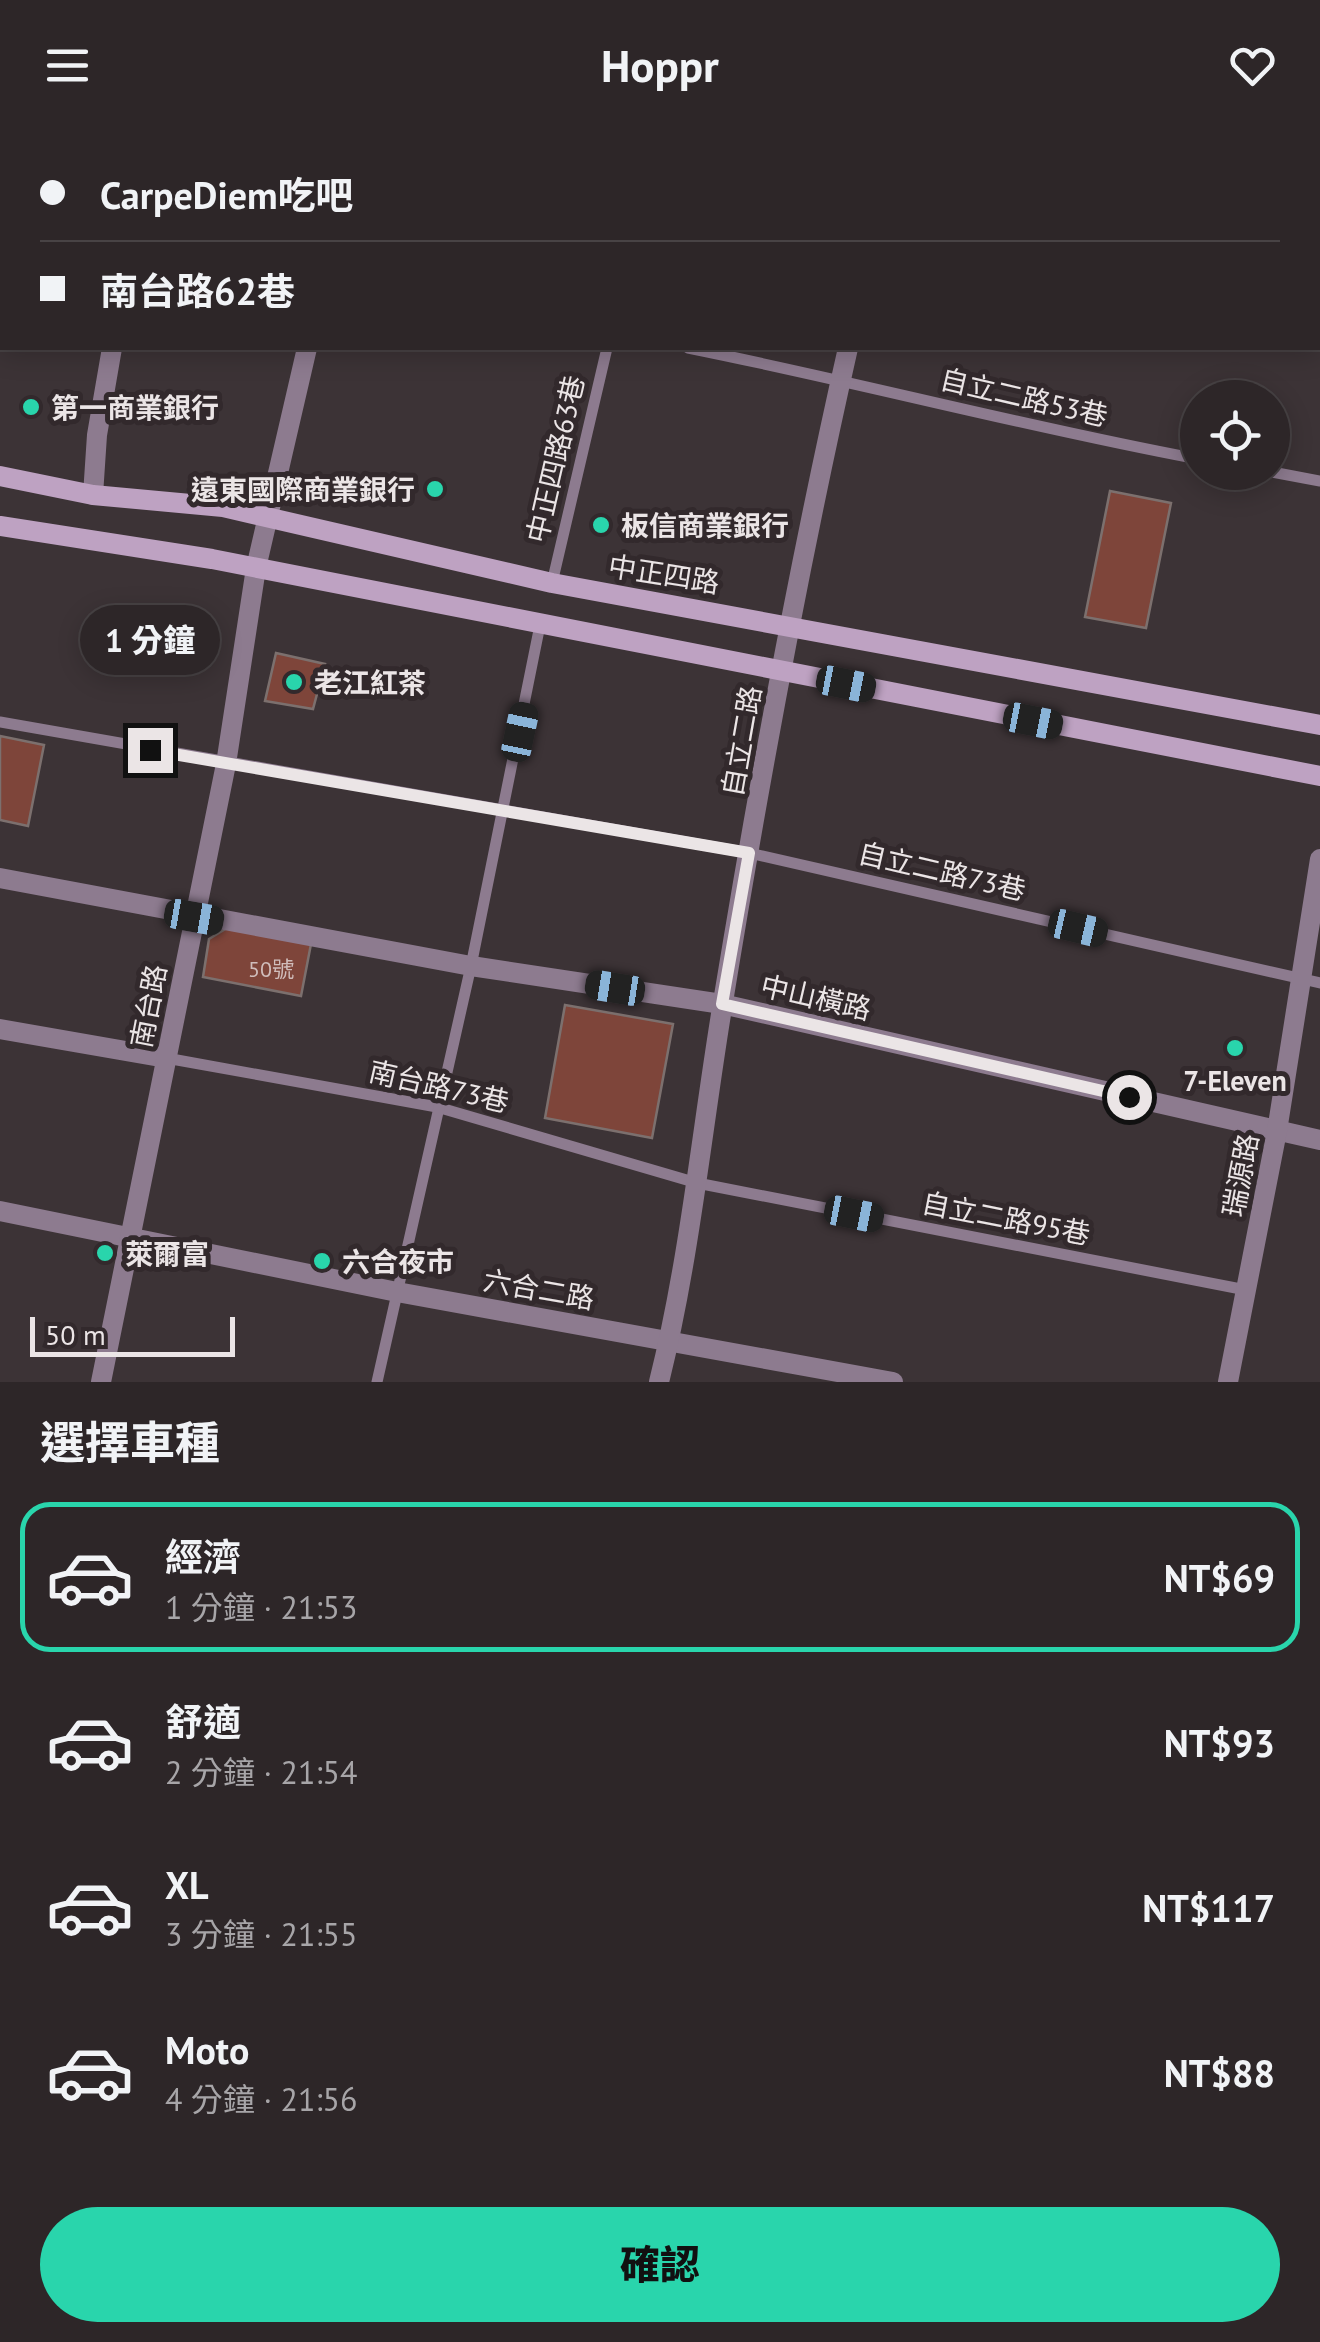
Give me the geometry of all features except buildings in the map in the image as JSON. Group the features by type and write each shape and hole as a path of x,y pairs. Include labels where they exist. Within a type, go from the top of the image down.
{"street":[{"path":"94,495 97,435 112,350"},
{"name":"南台路","path":"102,1382 226,764 256,568 307,350"},
{"name":"自立二路","path":"658,1382 697,1183 722,1004 789,626 848,350"},
{"name":"中正四路","path":"0,476 94,495 224,507 552,583 1320,726"},
{"path":"0,526 256,568 1320,776"},
{"name":"瑞源路","path":"1228,1382 1277,1131 1298,978 1320,860"},
{"name":"中山橫路","path":"0,878 471,966 722,1004 1320,1140"},
{"path":"0,1029 166,1058"},
{"name":"六合二路","path":"0,1211 397,1292 893,1382"}],"lane":[{"name":"中正四路63巷","path":"552,583 608,350"},
{"name":"自立二路53巷","path":"698,350 841,379 1055,433 1180,455"},
{"path":"1290,475 1320,481"},
{"path":"377,1382 436,1107 471,966 540,625"},
{"name":"自立二路73巷","path":"0,722 749,853 1320,983"},
{"name":"南台路73巷","path":"166,1058 436,1107 697,1183"},
{"name":"自立二路95巷","path":"697,1183 1246,1290"}],"place":[{"name":"第一商業銀行","path":"31,407"},
{"name":"遠東國際商業銀行","path":"435,489"},
{"name":"板信商業銀行","path":"601,525"},
{"name":"老江紅茶","path":"294,682"},
{"name":"7-Eleven","path":"1235,1048"},
{"name":"萊爾富","path":"105,1253"},
{"name":"六合夜市","path":"322,1261"}],"route":[{"path":"150,750 749,853 722,1004 1129,1097"}]}
